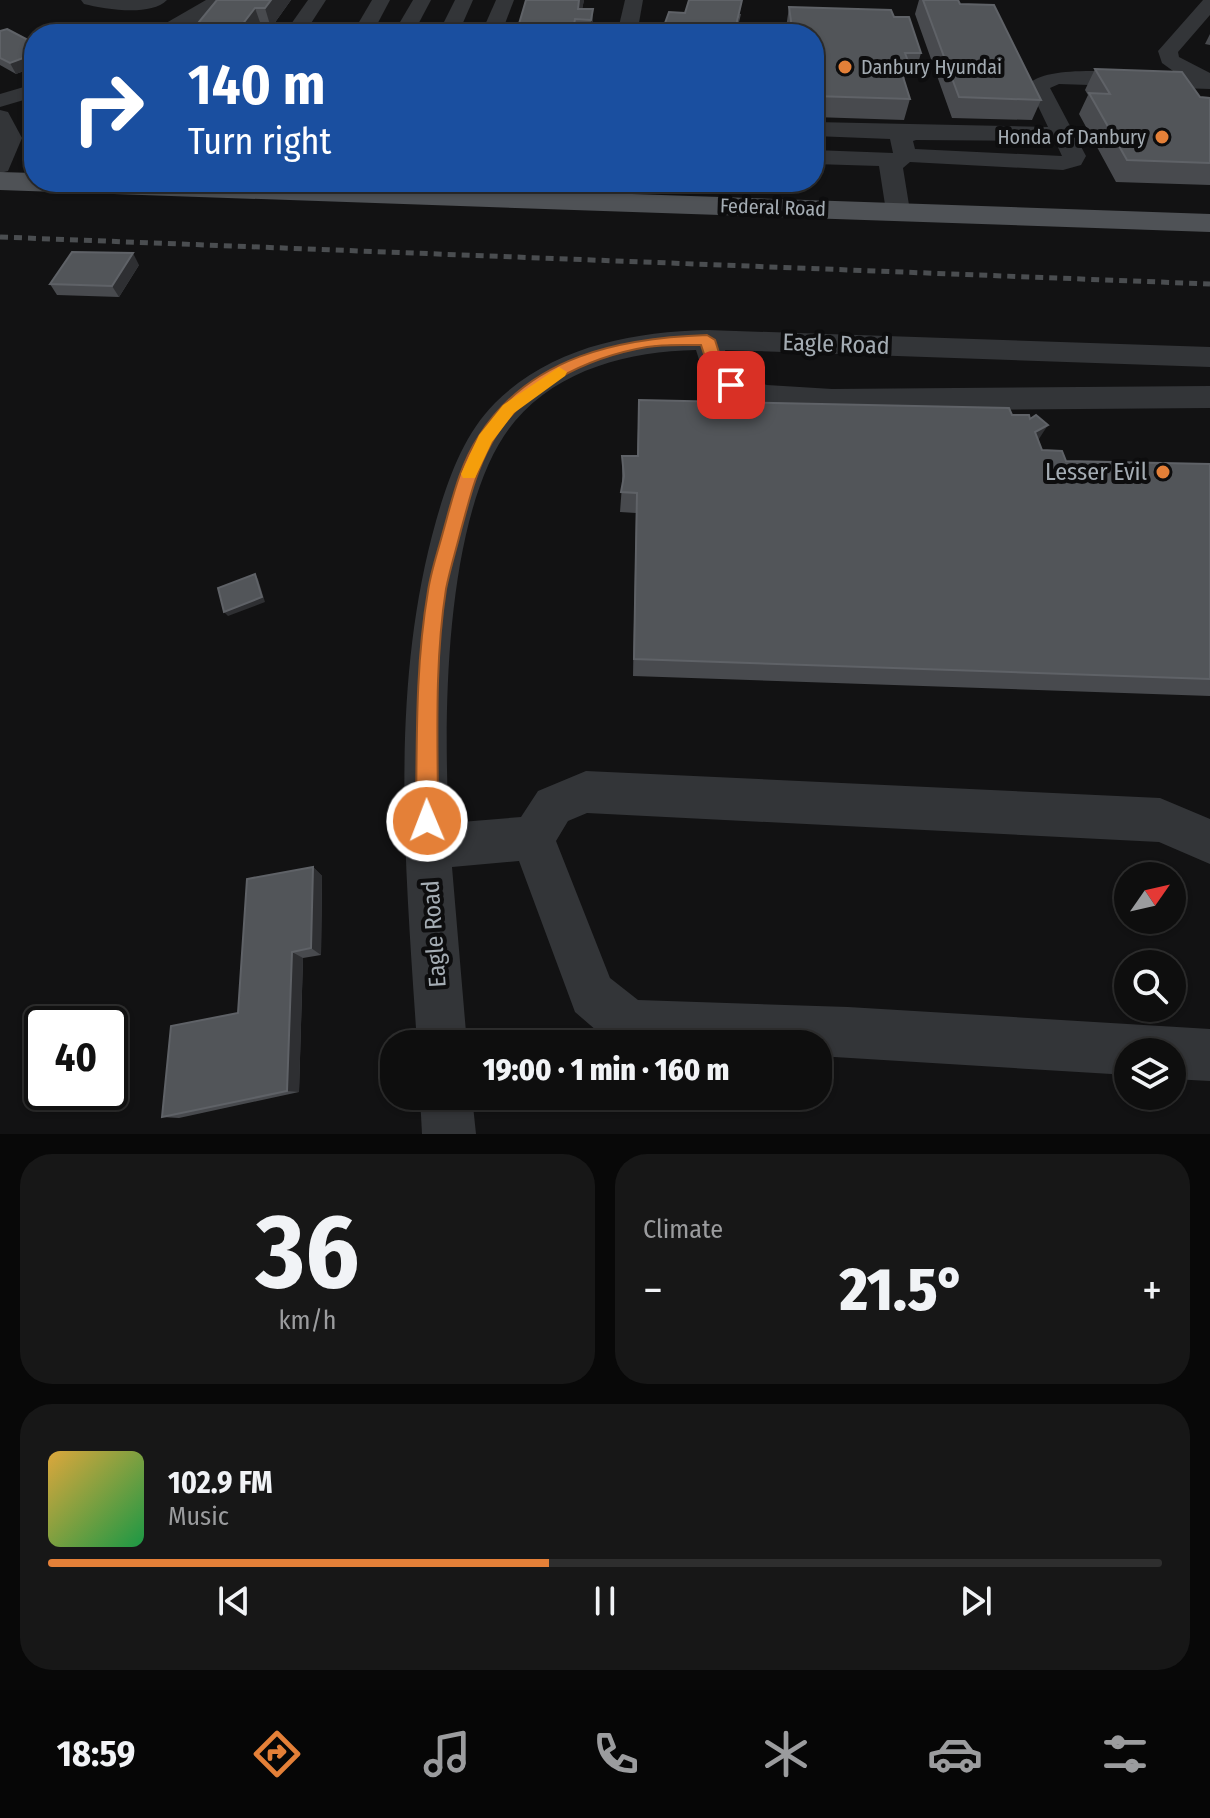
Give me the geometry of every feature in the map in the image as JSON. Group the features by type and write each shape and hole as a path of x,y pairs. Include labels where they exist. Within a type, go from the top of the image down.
{"main road":[{"name":"Federal Road","path":"0,181 24,182"},
{"name":"Federal Road","path":"619,192 898,211 1210,223"}],"street":[{"path":"90,0 118,6 158,0"},
{"path":"176,24 211,6 216,0"},
{"path":"301,24 317,0"},
{"path":"368,24 381,0"},
{"path":"409,24 422,0"},
{"path":"453,24 464,0"},
{"path":"495,24 505,0"},
{"path":"629,24 634,0"},
{"path":"1210,4 1168,51 1169,59 1205,82 1210,105"},
{"path":"824,157 1063,163 1073,160 1074,156 1038,85 1044,81 1057,78 1205,82"},
{"path":"0,101 24,93"},
{"path":"0,117 11,138 0,166"},
{"path":"824,129 1063,134"},
{"path":"898,211 891,166 900,158 901,138 912,133"},
{"path":"707,340 716,366 731,385 766,396 832,400 1210,397"},
{"name":"Eagle Road","path":"441,1030 427,847 425,742 428,661 437,588 465,483 485,439 508,409 540,383 573,364 609,351 650,342 707,340 1210,357"},
{"path":"1052,352 1068,398"},
{"path":"533,838 553,806 586,792 1160,820 1210,842"},
{"path":"427,847 533,838"},
{"path":"533,838 592,995 629,1025 848,1032 1114,1049"},
{"path":"1186,1054 1210,1055"},
{"path":"447,1110 449,1134"}],"building":[{"path":"217,0 271,0 265,8 255,8 243,24 197,24"},
{"path":"526,0 579,0 578,9 593,9 591,20 575,19 574,24 519,24"},
{"path":"689,0 742,0 736,24 665,23 669,12 685,13"},
{"path":"923,0 958,0 960,4 994,5 1041,100 959,97"},
{"path":"789,7 891,10 894,17 909,17 921,53 905,53 909,64 899,64 910,99 824,96 824,24 791,24"},
{"path":"7,29 24,38 24,58 10,63 0,58 0,31"},
{"path":"1095,69 1182,72 1200,97 1210,98 1210,163 1127,160 1089,93 1110,94"},
{"path":"72,252 133,253 112,286 50,284"},
{"path":"639,400 1009,408 1012,415 1029,415 1030,419 1036,415 1048,425 1035,432 1042,450 1062,451 1066,461 1210,464 1210,679 634,659 637,493 621,492 624,476 622,456 638,456"},
{"path":"255,574 262,597 224,612 218,588"},
{"path":"313,867 311,948 292,952 287,1091 162,1117 171,1026 238,1013 247,879"}],"railway":[{"path":"0,237 1210,284"}],"slow traffic":[{"path":"469,474 485,439 508,409 559,372"}],"place":[{"name":"Danbury Hyundai","path":"845,67"},
{"name":"Honda of Danbury","path":"1162,137"},
{"name":"Lesser Evil","path":"1163,472"}],"route":[{"path":"427,821 425,742 428,661 437,588 465,483 485,439 508,409 540,383 573,364 609,351 650,342 707,340 716,366 731,385"}]}
